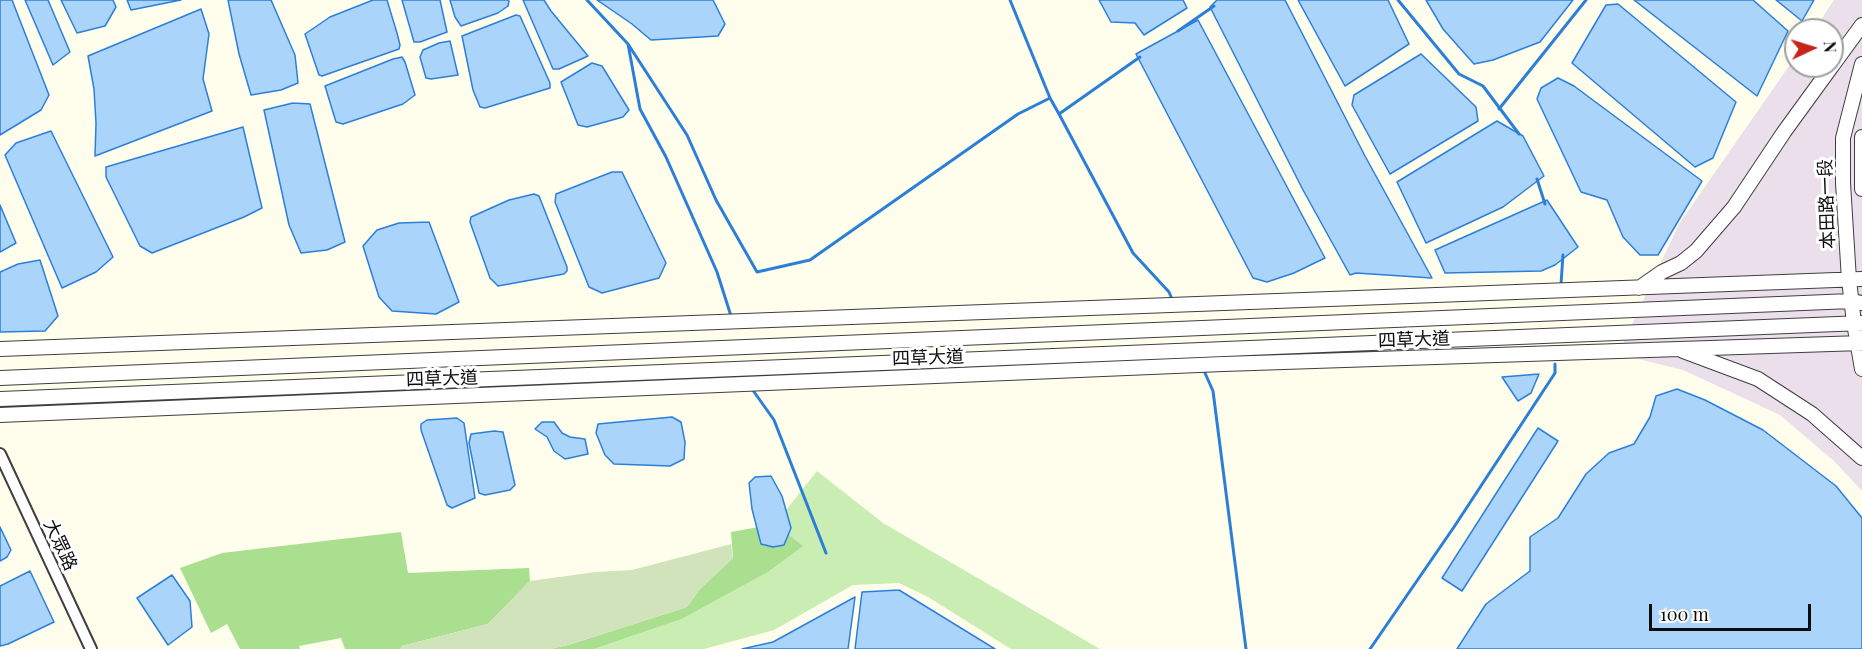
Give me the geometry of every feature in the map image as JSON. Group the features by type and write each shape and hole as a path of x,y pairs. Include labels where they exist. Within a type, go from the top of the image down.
{"street":[{"path":"1844,50 1862,25"},
{"name":"本田路一段","path":"1862,64 1843,138 1843,183 1855,280 1862,369"},
{"path":"1639,288 1662,272 1681,263 1711,234 1734,207 1823,78"},
{"name":"本田路一段","path":"1862,137 1862,189"},
{"path":"0,350 1855,280"},
{"name":"四草大道","path":"0,378 1856,302"},
{"name":"四草大道","path":"0,399 1858,323"},
{"name":"四草大道","path":"0,415 1199,365 1860,343"},
{"path":"1678,349 1758,379 1812,414 1862,458"},
{"name":"大眾路","path":"0,454 91,649"}],"shaded area":[{"path":"1834,0 1862,0 1862,491 1835,462 1780,415 1683,370 1618,354 1679,224 1784,73 1784,78 1844,78 1844,18 1822,18"}],"green space":[{"path":"817,471 883,523 1100,649 1011,649 928,597 899,583 853,585 774,630 704,649 594,649 682,619 768,572 802,546 775,524"},
{"path":"775,524 803,546 768,572 682,619 594,649 550,649 687,607 700,589 733,558 731,532"},
{"path":"401,532 408,573 529,568 530,581 488,624 402,646 400,649 345,649 341,638 299,646 300,649 240,649 227,624 211,633 180,568 222,553"},
{"path":"731,544 733,558 700,589 687,607 568,645 550,649 400,649 402,646 488,624 530,581 596,572 632,570"}],"water":[{"path":"0,0 12,0 49,95 41,110 0,135"},
{"path":"25,0 48,0 70,52 53,65"},
{"path":"61,0 113,0 116,7 105,26 77,33"},
{"path":"127,0 181,0 131,10"},
{"path":"228,0 271,0 295,55 298,83 281,90 251,95 239,54"},
{"path":"373,0 387,0 400,45 399,49 322,76 319,75 305,34 330,17"},
{"path":"402,0 440,0 447,32 414,42"},
{"path":"450,0 509,1 508,6 498,13 461,26 455,17"},
{"path":"523,0 544,0 588,56 559,69 553,69"},
{"path":"597,0 713,0 725,24 718,36 651,40"},
{"path":"1099,0 1183,0 1187,8 1144,35 1135,23 1111,22"},
{"path":"1217,0 1285,0 1365,156 1432,278 1356,273 1350,275 1303,190 1210,7"},
{"path":"1298,0 1388,0 1409,44 1345,86"},
{"path":"1426,0 1573,0 1540,42 1493,60 1474,64 1443,29"},
{"path":"1634,0 1753,0 1784,27 1784,39 1757,96"},
{"path":"1776,0 1814,0 1804,18 1798,18"},
{"path":"1618,4 1736,102 1713,158 1695,167 1572,63 1606,5"},
{"path":"201,9 209,34 203,79 212,111 95,156 94,89 88,56"},
{"path":"516,15 520,16 550,83 550,88 485,108 480,107 473,90 462,36"},
{"path":"1198,20 1325,258 1294,273 1267,282 1253,278 1136,54"},
{"path":"450,41 458,75 426,78 420,57 423,50"},
{"path":"1421,54 1476,107 1478,121 1390,174 1352,105 1354,95"},
{"path":"402,57 415,95 403,104 343,124 336,122 325,86"},
{"path":"592,63 602,66 629,110 623,117 587,127 578,125 561,82"},
{"path":"1558,78 1574,86 1702,181 1658,255 1640,255 1623,237 1607,200 1581,192 1537,99 1541,88"},
{"path":"293,103 310,104 345,242 327,250 301,253 289,225 264,110"},
{"path":"1497,121 1523,136 1544,176 1503,207 1426,243 1397,182"},
{"path":"243,127 262,208 152,253 140,246 106,177 106,167"},
{"path":"51,131 113,257 96,272 62,288 5,155 16,143"},
{"path":"612,172 622,172 666,263 659,278 602,293 589,287 555,202 556,194"},
{"path":"534,194 539,196 567,271 564,274 498,286 490,278 470,222 471,217 509,200"},
{"path":"1547,200 1578,247 1555,265 1541,271 1445,273 1435,250"},
{"path":"0,205 16,243 0,252"},
{"path":"429,222 459,302 436,314 392,311 379,297 363,246 377,230 399,223"},
{"path":"40,260 58,316 45,331 0,332 0,272 18,264"},
{"path":"1539,374 1531,393 1518,401 1502,377"},
{"path":"1677,389 1705,400 1763,430 1836,486 1862,518 1862,649 1457,649 1486,604 1530,571 1530,537 1558,518 1586,474 1609,453 1634,444 1650,417 1656,396"},
{"path":"672,417 681,422 685,442 684,459 670,466 614,464 605,455 596,433 598,424"},
{"path":"457,418 464,423 475,498 452,508 447,505 421,430 421,424 427,420"},
{"path":"542,422 554,422 562,433 570,437 585,439 588,454 565,459 554,451 547,437 535,429"},
{"path":"1538,428 1558,441 1462,591 1442,578"},
{"path":"503,432 515,485 510,490 485,495 479,493 469,443 471,434"},
{"path":"771,476 782,496 791,528 784,545 773,547 761,544 752,509 749,483 755,477"},
{"path":"0,527 11,550 7,557 0,561"},
{"path":"30,571 54,622 0,646 0,586"},
{"path":"172,575 190,601 192,627 168,645 137,598"},
{"path":"899,590 995,649 855,649 862,592"},
{"path":"855,597 848,649 742,649 773,642"}],"waterway":[{"path":"587,0 628,44 640,109 666,157 717,272 731,316"},
{"path":"1010,0 1050,98"},
{"path":"1398,0 1459,74 1483,86 1519,134"},
{"path":"1499,109 1586,0"},
{"path":"1178,31 1214,6"},
{"path":"628,44 687,135 716,200 757,272 810,260 1018,114 1050,98 1059,114 1140,57"},
{"path":"1059,114 1133,253 1169,292 1172,299"},
{"path":"1537,179 1545,204"},
{"path":"1561,284 1563,255"},
{"path":"1370,649 1454,527 1555,373 1555,364"},
{"path":"1205,373 1213,391 1246,649"},
{"path":"752,389 774,420 826,553"}]}
